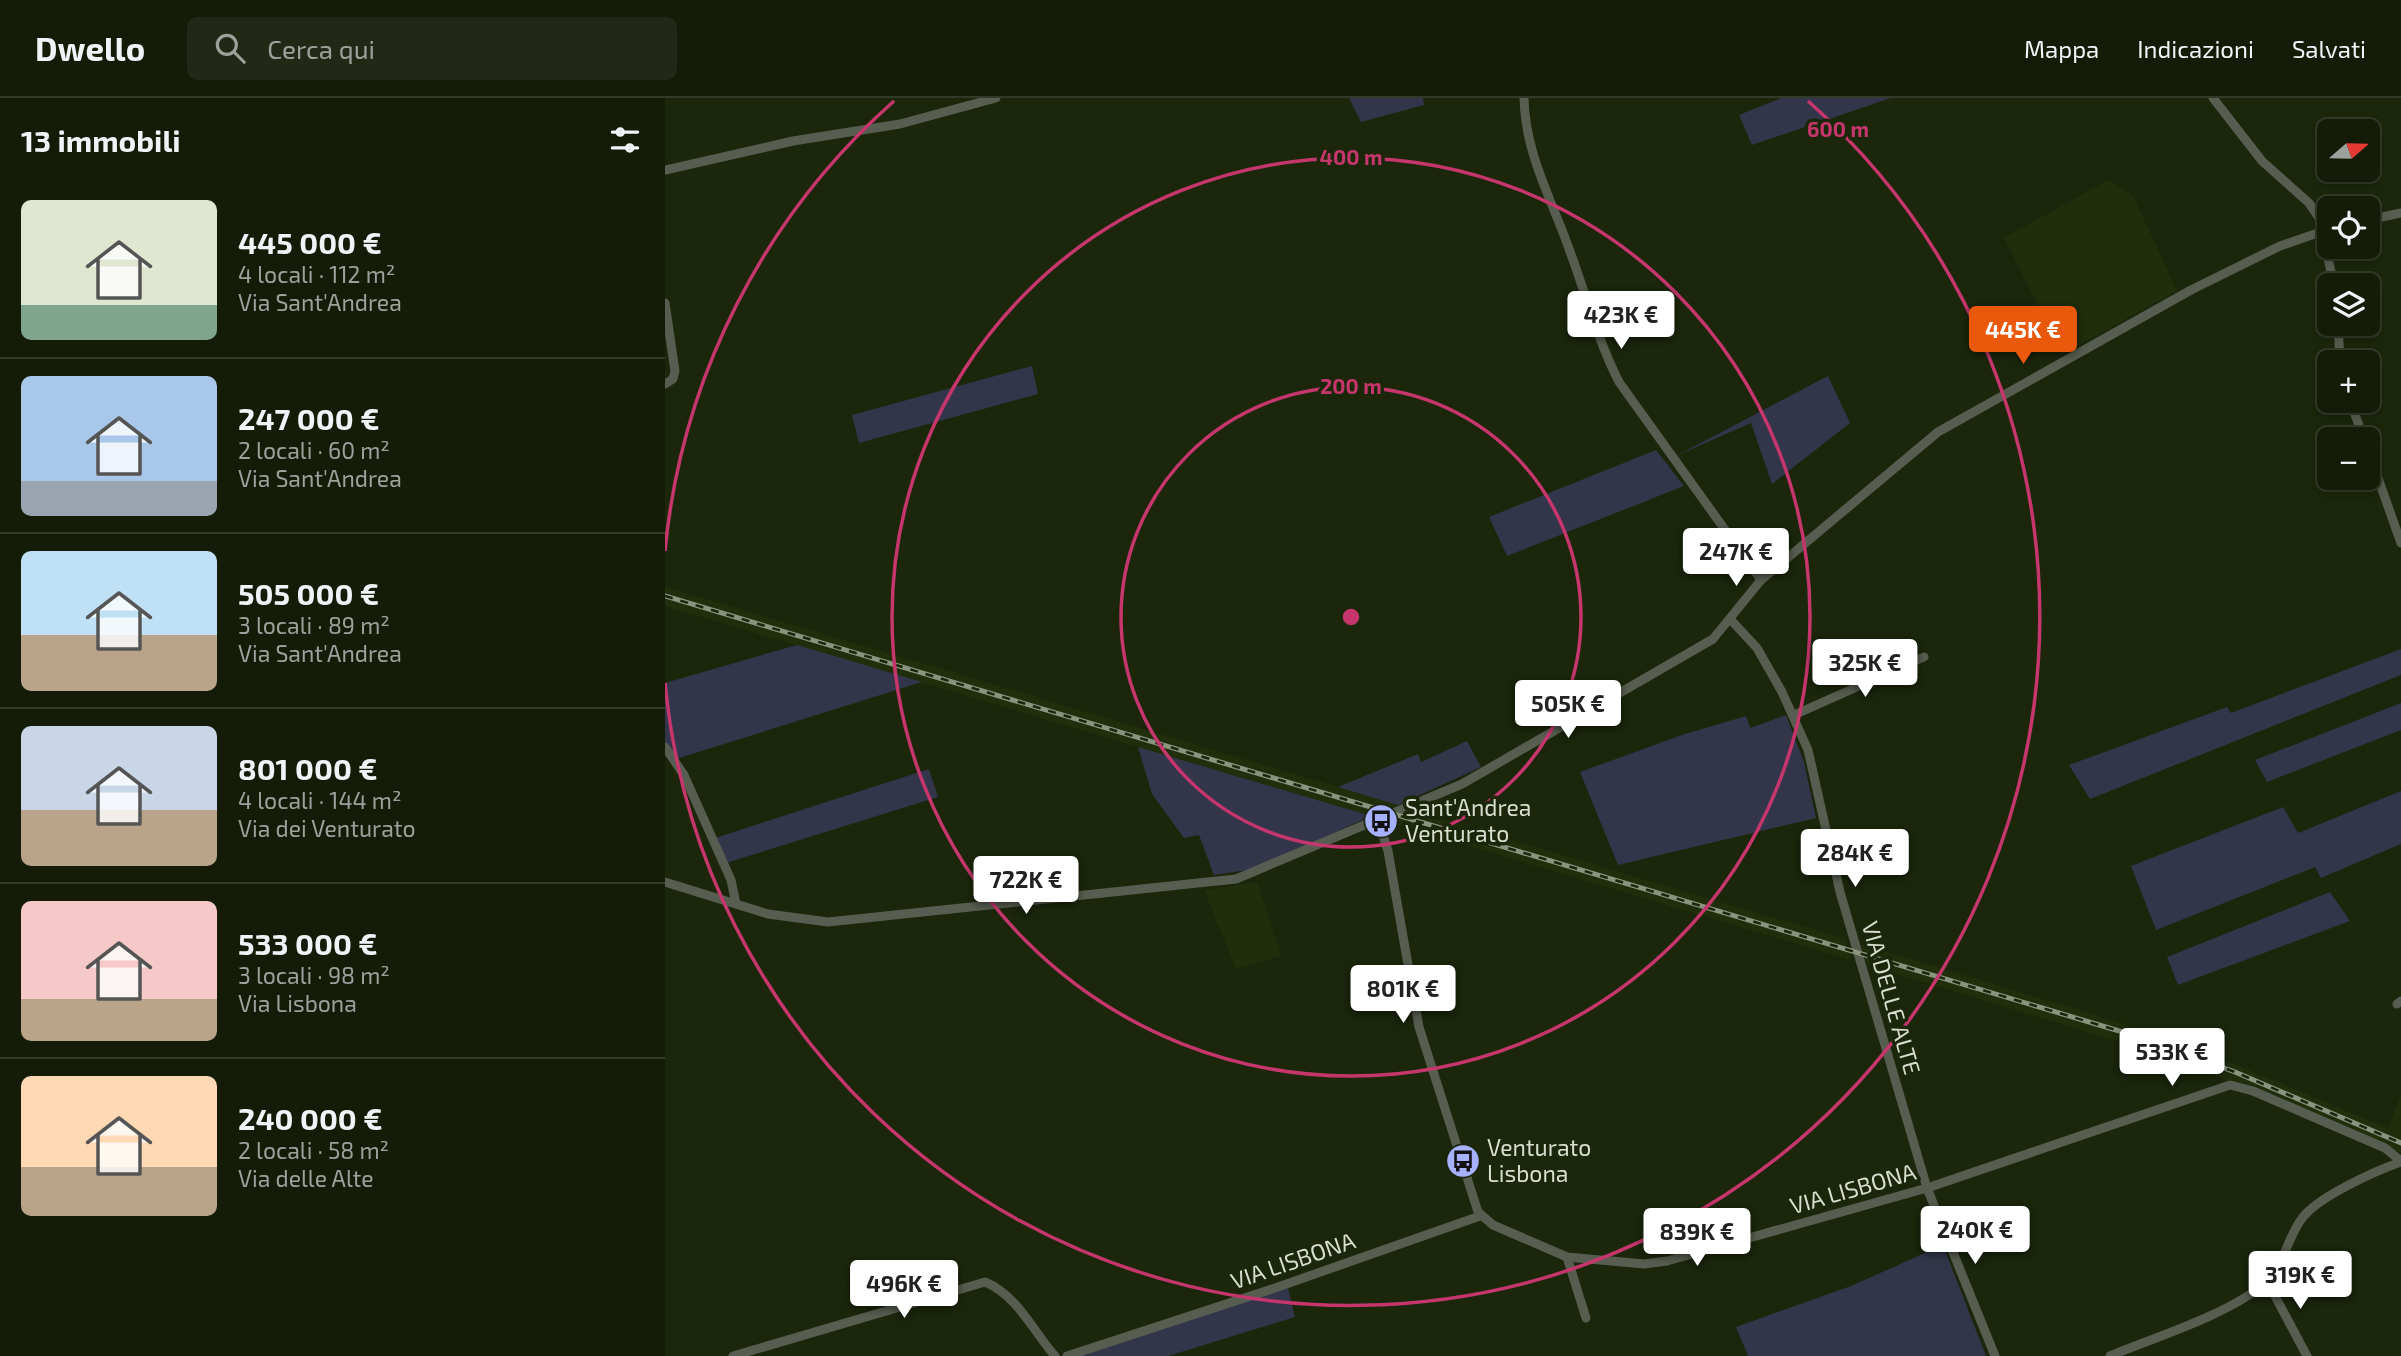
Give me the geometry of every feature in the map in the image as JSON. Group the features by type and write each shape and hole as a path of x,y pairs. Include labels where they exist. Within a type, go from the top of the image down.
{"street":[{"path":"665,170 793,141 900,124 996,98"},
{"path":"1524,98 1530,152 1568,246 1608,360 1619,382 1761,580"},
{"path":"2213,98 2262,161 2309,203 2317,216"},
{"path":"2380,218 2401,214"},
{"path":"665,882 768,914 828,922 1236,879 1377,817 1462,784 1713,639 1761,580 1938,432 2191,290 2280,246 2317,233"},
{"path":"665,303 675,371 673,379 665,384"},
{"path":"2380,484 2401,543"},
{"name":"VIA DELLE ALTE","path":"1730,619 1757,648 1794,715 1808,750 1856,952 1927,1188 1995,1356"},
{"path":"1794,715 1924,657"},
{"path":"665,747 689,786 731,880 736,904"},
{"path":"1377,817 1388,850 1419,1027 1480,1216"},
{"name":"VIA LISBONA","path":"1067,1356 1275,1288 1480,1216 1567,1258 1644,1265 1667,1261 1927,1188 2230,1085 2242,1087 2385,1149 2401,1161"},
{"path":"2110,1356 2231,1305 2267,1281 2284,1260 2302,1218 2343,1190 2401,1161"},
{"path":"1567,1258 1586,1318"},
{"path":"2267,1281 2307,1356"},
{"path":"733,1356 985,1282 1002,1292 1025,1315 1055,1356"}],"shaded area":[{"path":"1349,98 1423,98 1424,105 1361,122"},
{"path":"1781,98 1891,98 1752,145 1739,115"},
{"path":"2108,180 2133,195 2177,291 2062,354 2004,238"},
{"path":"1032,366 1038,394 859,443 852,415"},
{"path":"1828,376 1850,423 1772,484 1751,423 1678,455"},
{"path":"1656,450 1684,486 1507,556 1489,517"},
{"path":"665,587 1398,805 1371,816 1138,747 665,606"},
{"path":"797,645 922,682 673,760 665,747 665,683"},
{"path":"2401,649 2401,675 2090,799 2069,765 2227,707 2231,713"},
{"path":"2401,703 2401,730 2267,782 2255,760"},
{"path":"1786,715 1804,762 1816,818 1618,865 1580,772 1682,735 1746,716 1750,728"},
{"path":"1467,741 1481,767 1398,805 1338,787 1418,754 1421,762"},
{"path":"1138,747 1371,816 1254,869 1214,875 1199,835 1184,838 1152,794"},
{"path":"929,769 938,797 726,863 715,838"},
{"path":"2401,791 2401,844 2321,878 2315,867 2156,930 2131,866 2283,807 2298,833"},
{"path":"1418,812 1845,939 1851,960 1392,823"},
{"path":"1257,882 1281,956 1236,969 1204,890"},
{"path":"2330,892 2350,921 2178,985 2167,957"},
{"path":"1861,944 2175,1039 2388,1128 2401,1095 2401,1153 2169,1057 1867,965"},
{"path":"1943,1245 1986,1356 1748,1356 1736,1327 1851,1286"},
{"path":"1288,1288 1295,1317 1168,1356 1071,1356"}],"railway":[{"path":"665,596 2136,1036 2235,1072 2401,1143"}],"place":[{"name":"Sant'Andrea Venturato","path":"1381,821"},
{"name":"Venturato Lisbona","path":"1463,1161"}]}
